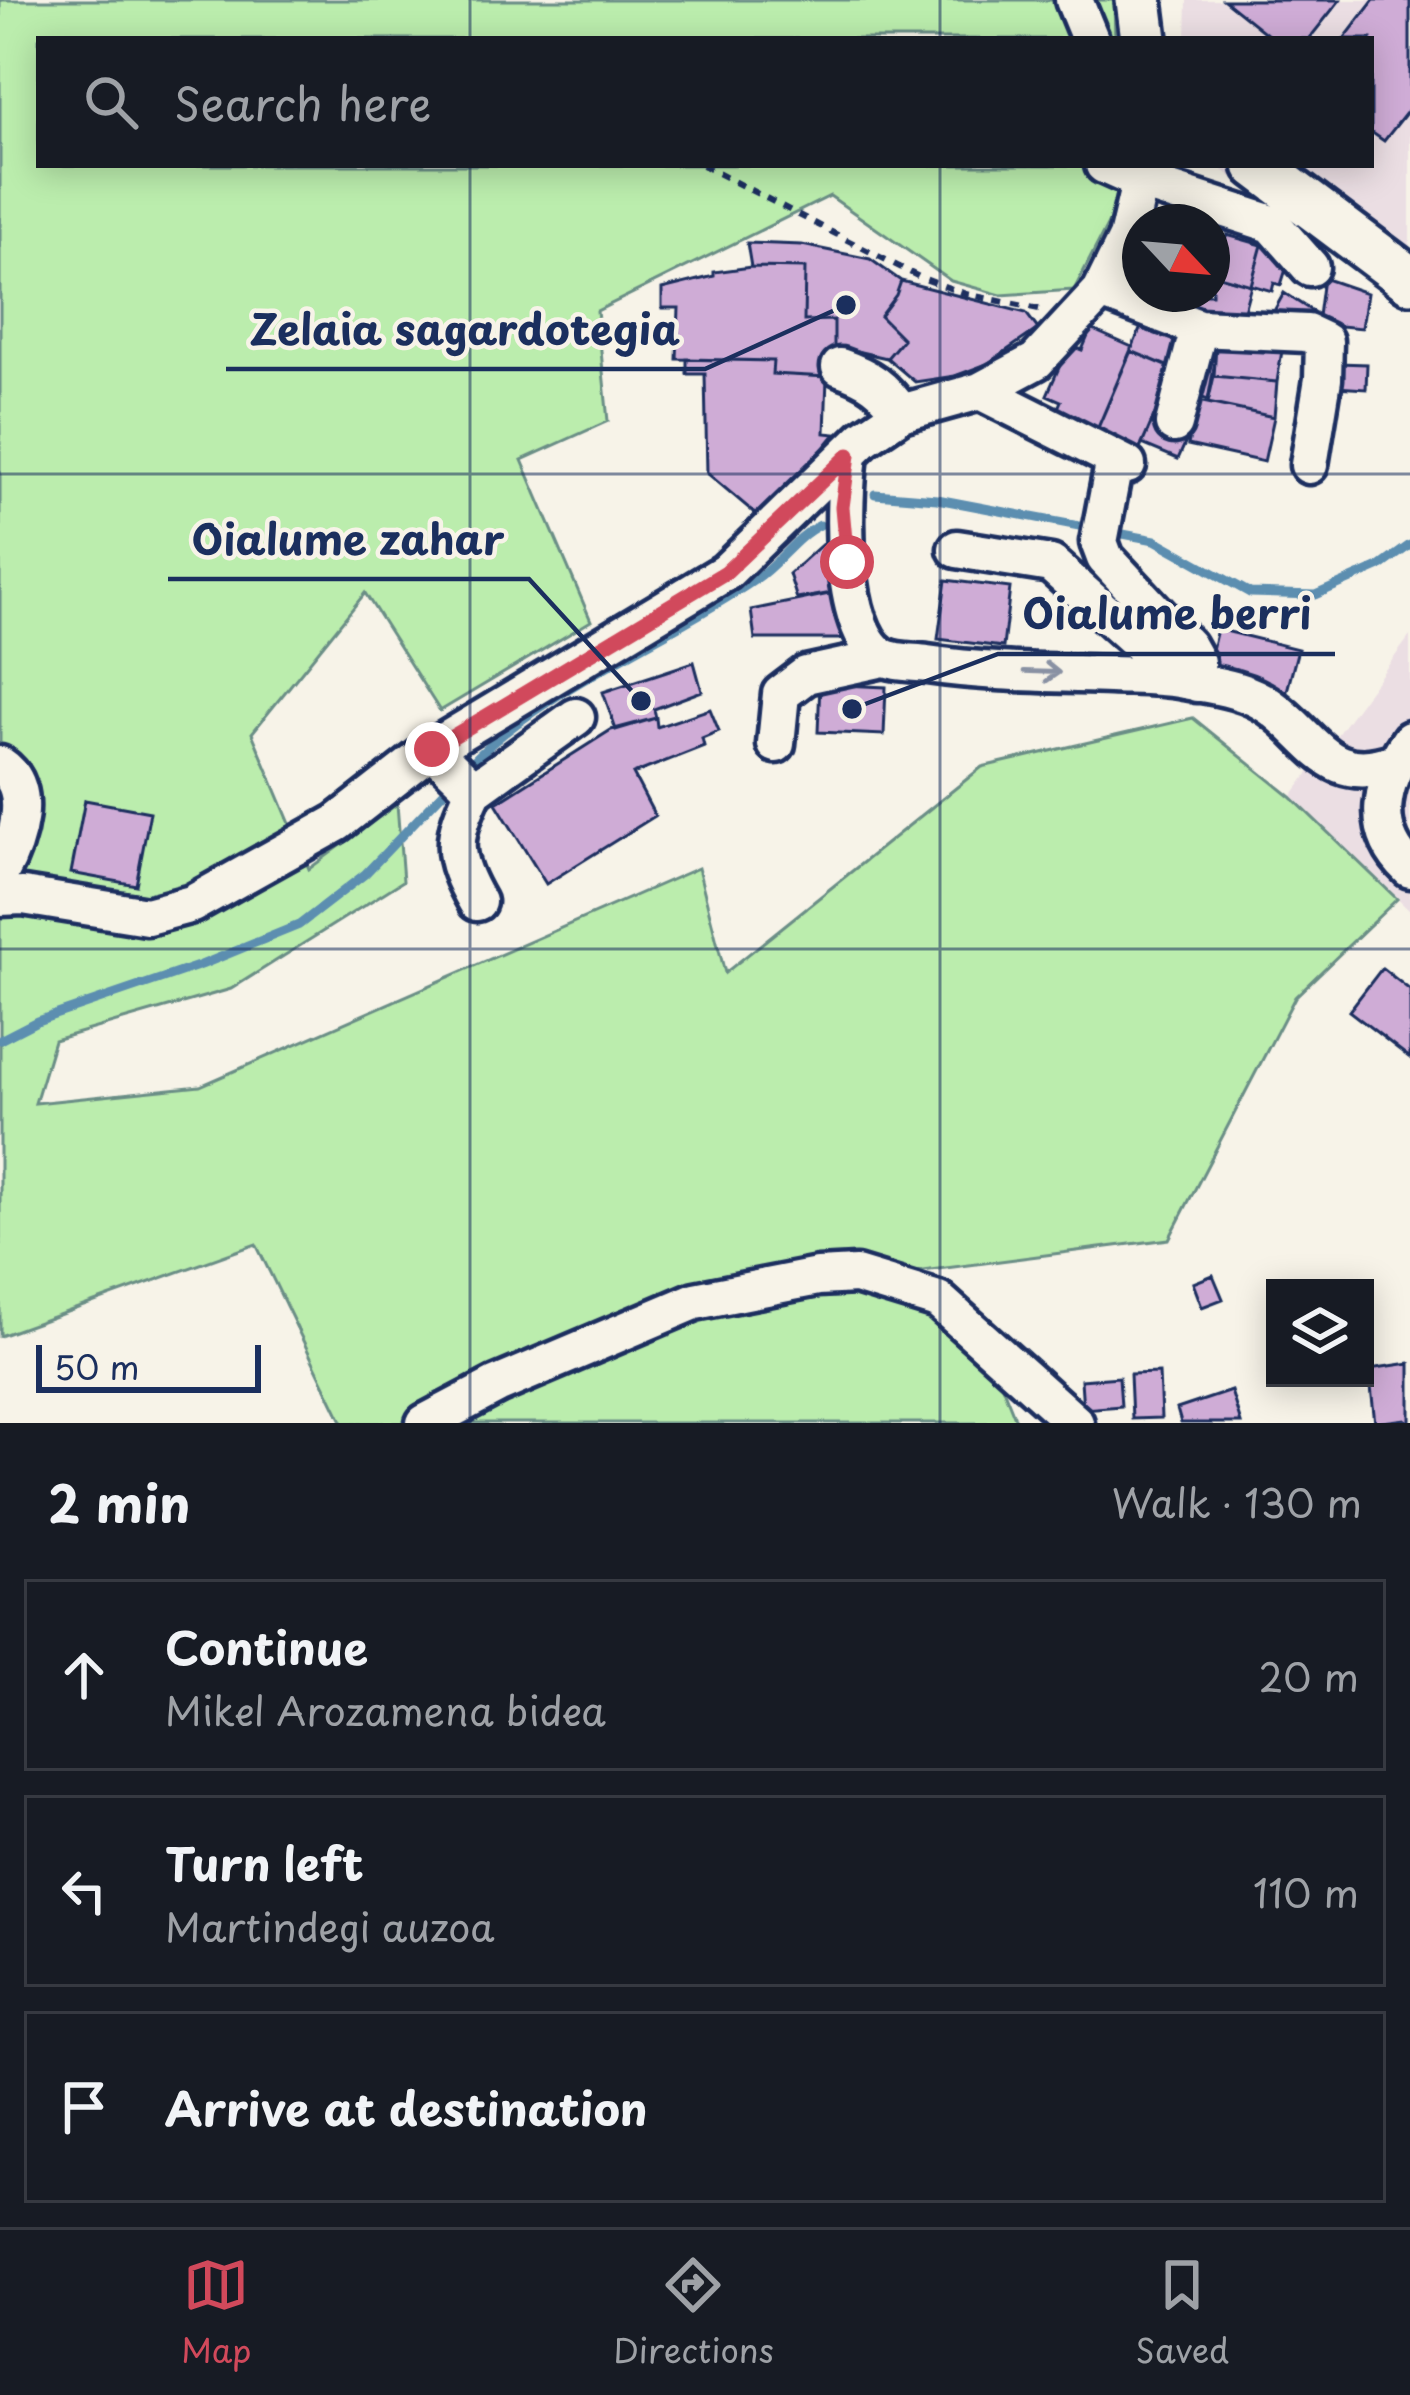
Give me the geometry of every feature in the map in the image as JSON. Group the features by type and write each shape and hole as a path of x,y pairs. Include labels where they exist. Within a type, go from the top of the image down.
{"main road":[{"path":"1139,0 1144,36"},
{"path":"1261,168 1410,280"}],"street":[{"path":"1074,0 1089,36"},
{"path":"455,772 726,572 864,438 901,413 980,391 1036,361 1092,303 1127,238 1144,170 1273,224 1310,267"},
{"path":"1092,303 1199,328 1307,333 1324,341 1309,465"},
{"path":"1174,424 1199,328"},
{"path":"840,367 869,376 901,413"},
{"path":"980,391 1121,462 1102,528 1105,558 1187,646 1196,662 1187,680"},
{"path":"849,455 842,507 847,562 862,637 884,658"},
{"path":"957,549 1051,564 1187,680"},
{"path":"776,744 781,694 806,675 884,658 961,669 1187,680 1248,694 1271,706 1318,752 1341,766 1369,769 1402,751"},
{"path":"0,897 22,896 147,916 192,904 337,823 576,718"},
{"path":"1402,751 1383,794 1384,827 1397,857 1410,869"},
{"path":"0,765 8,770 22,804 11,852 0,873"},
{"path":"455,772 460,872 477,902"},
{"path":"424,1423 497,1385 695,1300 818,1277 856,1275 938,1300 1075,1423"}],"path":[{"path":"708,168 919,277 966,294 1092,303"}],"shaded area":[{"path":"1187,0 1410,0 1410,307 1220,168 1374,168 1374,36 1186,36"},
{"path":"1410,636 1410,911 1291,797"}],"green space":[{"path":"0,0 1114,0 1115,36 36,36 36,168 1118,168 1114,212 1074,290 1001,295 951,281 830,196 597,311 608,421 522,460 591,621 440,711 365,593 252,733 309,869 397,804 403,881 231,989 54,1040 35,1103 200,1086 698,868 725,973 982,767 1193,718 1291,797 1397,899 1295,997 1169,1239 907,1273 921,1310 998,1376 1017,1423 343,1423 256,1244 0,1336"}],"building":[{"path":"1224,0 1340,0 1311,36 1269,36"},
{"path":"1374,0 1410,0 1410,108 1384,141 1374,134 1374,36 1346,36"},
{"path":"1230,236 1262,245 1251,285 1230,279"},
{"path":"747,243 802,245 870,259 901,281 880,316 903,339 887,358 834,346 834,320 804,321 805,268 751,267"},
{"path":"1262,245 1282,254 1280,264 1287,266 1281,285 1274,283 1272,291 1251,285"},
{"path":"805,268 804,321 834,320 834,366 827,377 772,374 773,361 677,359 679,308 662,308 662,289 714,276 714,272"},
{"path":"1323,278 1367,293 1362,328 1317,324"},
{"path":"1230,279 1251,285 1240,325 1196,312 1230,312"},
{"path":"901,281 1026,313 1038,329 987,364 955,376 915,382 887,358 903,339 880,316"},
{"path":"1284,293 1315,313 1307,328 1270,318"},
{"path":"1144,320 1187,338 1174,369 1131,351"},
{"path":"1091,329 1132,347 1091,444 1050,426 1061,401 1047,395 1069,345 1082,350"},
{"path":"1217,332 1284,338 1277,382 1214,376"},
{"path":"1131,351 1174,369 1135,461 1091,444"},
{"path":"1201,356 1215,361 1208,400 1185,392"},
{"path":"687,359 773,361 772,374 827,377 825,433 835,434 764,521 707,473 705,374 687,374"},
{"path":"1337,363 1367,364 1366,389 1336,387"},
{"path":"1214,376 1277,382 1274,417 1208,403"},
{"path":"1198,401 1274,417 1264,462 1188,445"},
{"path":"1152,422 1188,437 1178,459 1142,444"},
{"path":"828,539 844,591 797,599 789,574"},
{"path":"946,580 1010,588 1003,647 938,639"},
{"path":"844,591 854,639 755,639 751,610"},
{"path":"1217,629 1298,649 1287,691 1207,671"},
{"path":"694,662 702,691 654,709 656,718 616,730 603,692"},
{"path":"820,684 886,687 884,735 818,732"},
{"path":"710,709 719,731 702,738 704,746 633,774 655,816 546,884 496,803 611,730 656,718 657,727"},
{"path":"85,800 150,812 136,885 71,873"},
{"path":"1382,968 1410,990 1410,1058 1349,1011"},
{"path":"1213,1275 1223,1299 1202,1307 1193,1283"},
{"path":"1410,1363 1410,1423 1405,1419 1375,1423 1374,1368"},
{"path":"1159,1373 1161,1418 1132,1419 1130,1374"},
{"path":"1119,1377 1121,1406 1083,1409 1081,1380"},
{"path":"1231,1391 1241,1423 1181,1423 1177,1409"}],"waterway":[{"path":"875,494 937,499 1095,529"},
{"path":"467,767 566,690 756,579 820,525"},
{"path":"1112,532 1155,540 1250,593 1315,595 1381,566 1410,545"},
{"path":"0,1040 37,1021 201,965 299,925 365,874 455,780"}],"place":[{"name":"Zelaia sagardotegia","path":"846,305"},
{"name":"Oialume zahar","path":"641,701"},
{"name":"Oialume berri","path":"852,709"}],"route":[{"path":"432,749 726,572 849,455 842,507 847,562"}]}
